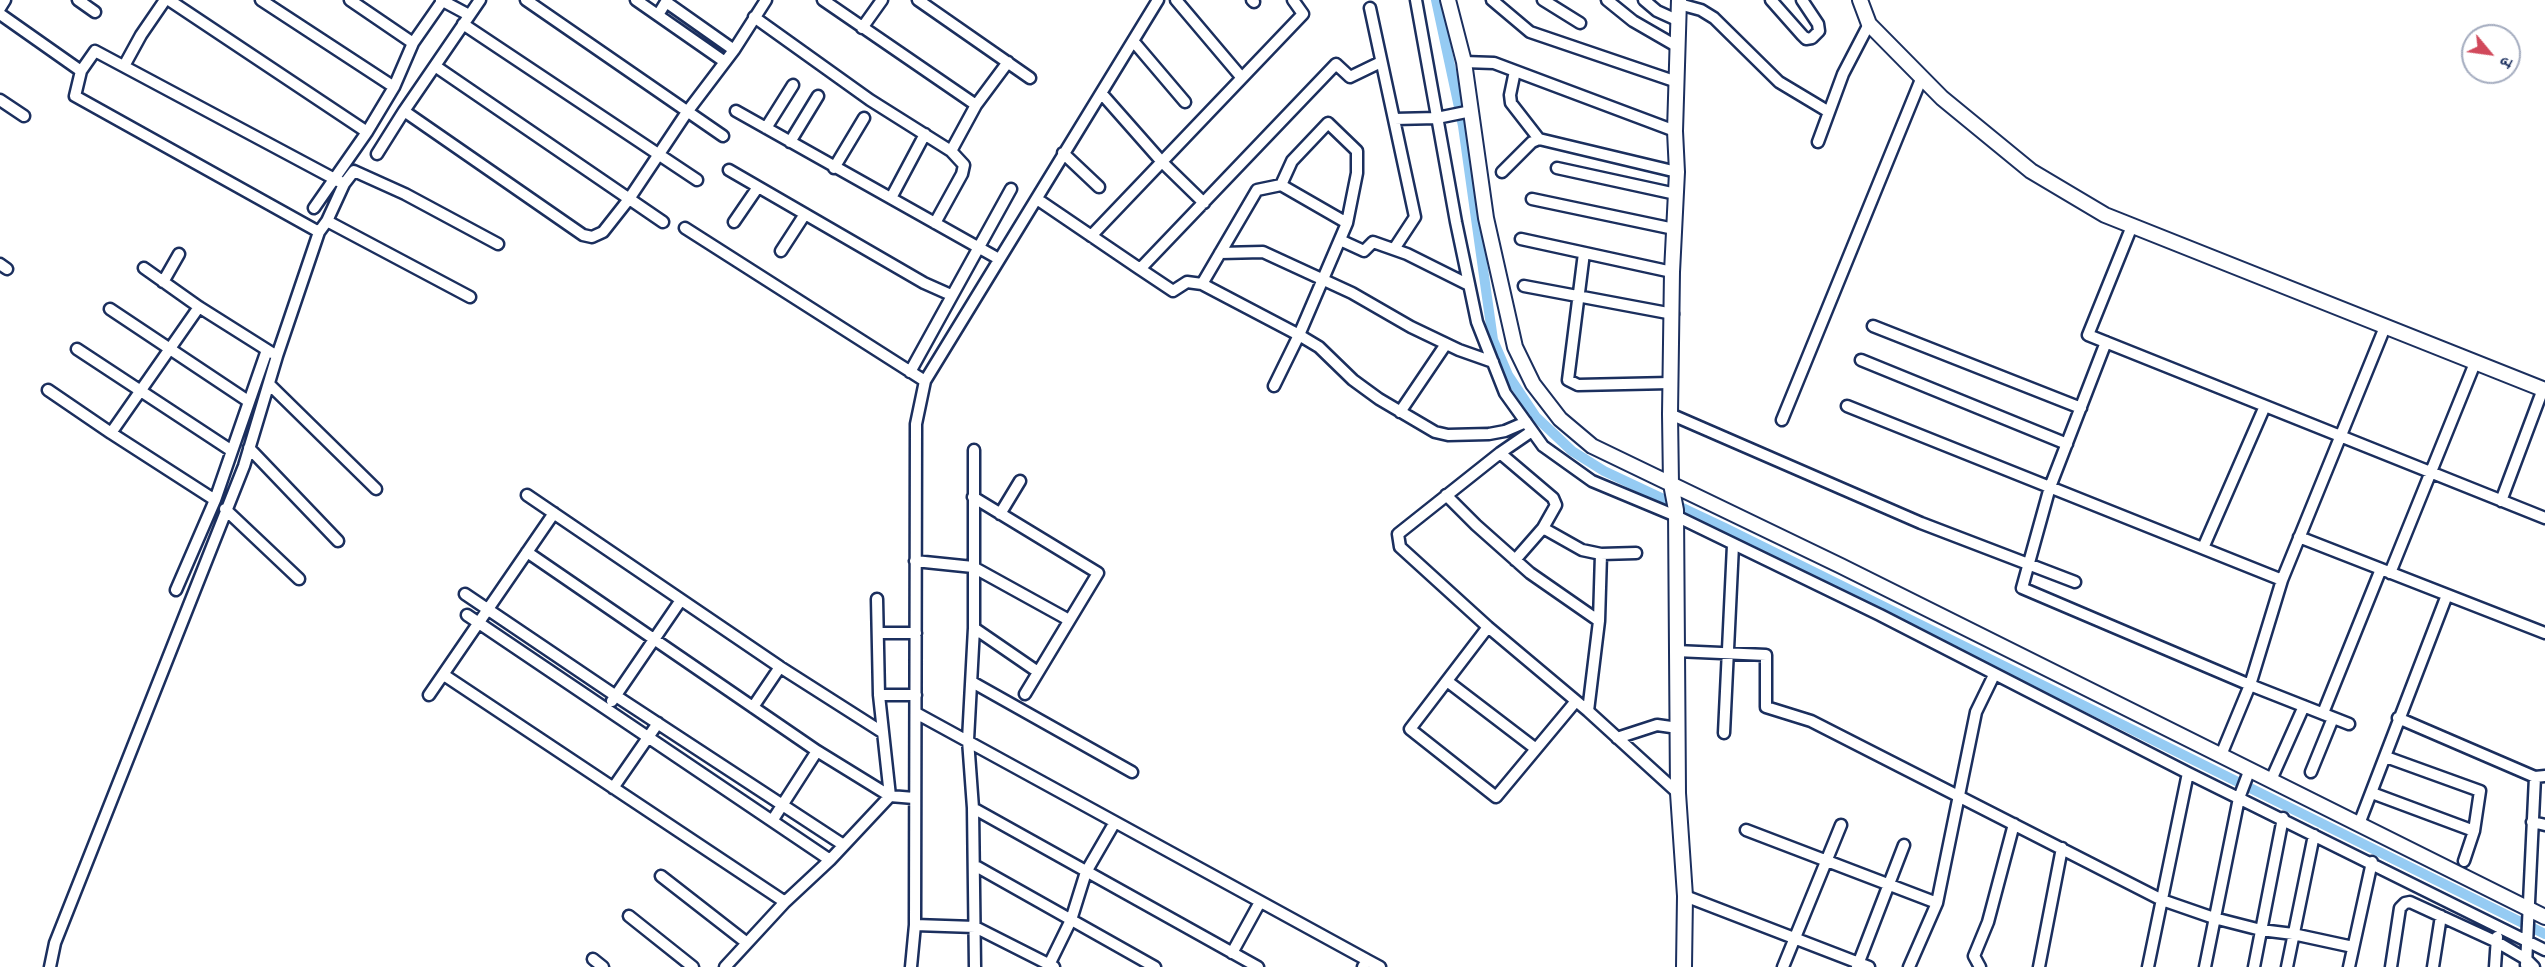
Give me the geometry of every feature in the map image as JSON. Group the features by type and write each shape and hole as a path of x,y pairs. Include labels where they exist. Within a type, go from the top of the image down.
{"street":[{"path":"0,8 6,0"},
{"path":"78,0 95,12"},
{"path":"124,66 141,34 167,0 367,132"},
{"path":"261,0 394,87"},
{"path":"350,0 413,43"},
{"path":"314,208 338,181 394,87 413,43 442,0 466,20 697,180"},
{"path":"377,154 480,0"},
{"path":"525,0 723,136"},
{"path":"636,0 725,62"},
{"path":"823,0 976,105"},
{"path":"862,28 882,0"},
{"path":"918,0 1030,78"},
{"path":"725,967 785,902 830,860 842,844 903,797 916,713 908,695 907,633 915,561 917,376 951,295 1037,199 1158,0"},
{"path":"1176,0 1242,78"},
{"path":"1091,236 1303,14 1293,0"},
{"path":"1416,0 1477,322 1505,393 1543,446 1592,481 1676,513 1733,545 1880,615 2188,773 2240,794 2314,835 2545,950"},
{"path":"1448,0 1464,62 1464,112 1497,275 1515,346 1533,384 1560,419 1592,446 1673,488 2221,755 2248,773 2271,780 2359,824 2528,914 2545,917"},
{"path":"1492,0 1530,32 1677,82"},
{"path":"1543,0 1580,23"},
{"path":"1606,0 1633,21 1678,47"},
{"path":"1644,0 1657,11 1678,21"},
{"path":"1771,0 1806,39 1812,38 1819,31 1818,24 1802,0"},
{"path":"658,15 665,1 734,50"},
{"path":"1860,1 1869,24 1942,98 2031,171 2105,215 2544,389 2501,501"},
{"path":"404,111 583,235 592,237 603,232 628,199 687,112 734,50 762,2"},
{"path":"1684,967 1684,896 1674,727 1676,513 1670,414 1679,2 1708,14 1779,82 1829,112"},
{"path":"1370,8 1415,217 1394,249"},
{"path":"0,14 81,71"},
{"path":"754,17 870,100 951,151 964,165 962,174 935,223"},
{"path":"1818,142 1843,74 1869,24"},
{"path":"1134,42 1185,102"},
{"path":"319,232 75,96 81,71 95,51 338,181"},
{"path":"951,151 976,105 1008,62"},
{"path":"1140,269 1336,64 1350,77 1381,62"},
{"path":"1464,62 1486,62 1515,71 1676,131"},
{"path":"435,66 663,222"},
{"path":"1515,71 1510,95 1511,103 1539,139"},
{"path":"1782,420 1922,77"},
{"path":"766,128 793,85"},
{"path":"1102,94 1162,162 1204,203"},
{"path":"790,142 818,96"},
{"path":"0,100 24,116"},
{"path":"736,111 989,254"},
{"path":"1394,119 1437,118 1464,112"},
{"path":"834,168 864,118"},
{"path":"1274,386 1299,335 1347,223 1357,173 1357,151 1328,123 1292,161 1281,185"},
{"path":"891,198 925,134"},
{"path":"1502,172 1532,142 1539,139 1677,172"},
{"path":"1063,153 1099,187"},
{"path":"1557,168 1676,194"},
{"path":"729,170 924,283 951,295"},
{"path":"50,967 55,943 225,509 244,466 277,356 319,232 327,221 338,181 354,171 405,194 498,244"},
{"path":"1202,285 1257,190 1281,185 1347,223"},
{"path":"734,222 758,187"},
{"path":"917,376 989,254 1011,189"},
{"path":"1037,199 1173,291 1187,282 1202,285 1299,335 1319,347 1362,386 1435,432 1448,435 1489,434 1529,426"},
{"path":"1532,199 1674,230"},
{"path":"781,251 804,214"},
{"path":"327,221 470,297"},
{"path":"2132,226 2088,335 2545,518"},
{"path":"685,228 917,376"},
{"path":"1521,239 1672,272"},
{"path":"1340,240 1364,251 1373,242 1394,249 1469,285"},
{"path":"1220,254 1263,252 1322,278 1446,344 1493,362"},
{"path":"1584,253 1568,375 1572,383 1670,384"},
{"path":"163,282 179,254"},
{"path":"144,268 199,307 277,356"},
{"path":"1524,286 1673,314"},
{"path":"111,433 199,307"},
{"path":"110,309 248,401"},
{"path":"1873,326 2081,408"},
{"path":"2221,755 2250,685 2282,580 2385,327"},
{"path":"2106,342 2050,487 2022,588 2250,685 2349,724"},
{"path":"1400,412 1446,344"},
{"path":"77,349 232,451"},
{"path":"176,590 215,500 267,350"},
{"path":"1861,360 2067,444"},
{"path":"2311,772 2328,715 2386,571 2431,472 2475,363"},
{"path":"270,385 376,489"},
{"path":"48,390 215,500"},
{"path":"1847,406 2282,580"},
{"path":"2203,548 2265,406"},
{"path":"1670,414 1921,524 2075,582"},
{"path":"1529,426 1500,453 1398,534 1400,547 1678,793"},
{"path":"249,448 338,541"},
{"path":"974,450 974,628 968,740 973,808 975,967"},
{"path":"1500,453 1554,498 1556,505 1554,512 1515,560"},
{"path":"1000,514 1020,481"},
{"path":"527,495 780,667 882,732"},
{"path":"1446,495 1530,573 1599,621"},
{"path":"973,497 1098,573 1025,694"},
{"path":"225,509 298,579"},
{"path":"429,695 554,513"},
{"path":"1542,528 1574,547 1601,554 1636,553"},
{"path":"2299,537 2545,633"},
{"path":"1724,733 1733,545"},
{"path":"528,552 817,751 903,797"},
{"path":"1588,711 1599,621 1601,554"},
{"path":"915,561 973,567 1070,620"},
{"path":"465,594 842,844"},
{"path":"2359,824 2447,595"},
{"path":"877,598 882,732 903,797 915,925 911,967"},
{"path":"606,709 681,600"},
{"path":"467,615 830,860"},
{"path":"1488,627 1410,729 1496,797 1576,701"},
{"path":"974,628 1038,672"},
{"path":"878,633 907,633"},
{"path":"1676,651 1766,655 1766,707 1811,721 2162,900 2214,918 2260,930 2293,934 2353,947"},
{"path":"753,707 780,667"},
{"path":"444,675 785,902"},
{"path":"1909,967 1937,903 1976,712 1994,675"},
{"path":"1446,681 1536,749"},
{"path":"972,682 1132,772"},
{"path":"879,695 908,695"},
{"path":"2271,780 2304,706"},
{"path":"916,713 1260,902 1365,963 1380,967"},
{"path":"2398,718 2540,776 2532,822 2528,914 2529,964"},
{"path":"613,788 658,723"},
{"path":"1617,738 1657,725 1674,727"},
{"path":"772,821 817,751"},
{"path":"2385,757 2480,791 2474,831 2464,861"},
{"path":"2148,967 2188,773"},
{"path":"2205,967 2240,794 2248,773"},
{"path":"2372,793 2474,831"},
{"path":"973,808 1258,967"},
{"path":"2254,967 2283,818"},
{"path":"915,925 975,927 1050,966 1071,920 1086,872 1115,822"},
{"path":"2532,822 2545,825"},
{"path":"1980,967 1974,956 1988,922 2014,824"},
{"path":"1783,967 1841,825"},
{"path":"1746,830 1937,903"},
{"path":"2287,967 2314,835"},
{"path":"1684,896 1861,966 1904,844"},
{"path":"2039,967 2062,848"},
{"path":"2349,967 2372,862"},
{"path":"974,865 1155,967"},
{"path":"661,876 747,943"},
{"path":"1232,952 1260,902"},
{"path":"2391,967 2400,908 2410,902 2497,942 2529,964"},
{"path":"629,916 693,967"},
{"path":"2433,967 2441,916"},
{"path":"2495,967 2498,927"},
{"path":"593,959 603,967"}],"waterway":[{"path":"1436,0 1463,126 1493,340 1508,375 1536,417 1572,451 1604,471 1725,528 2545,934"}]}
